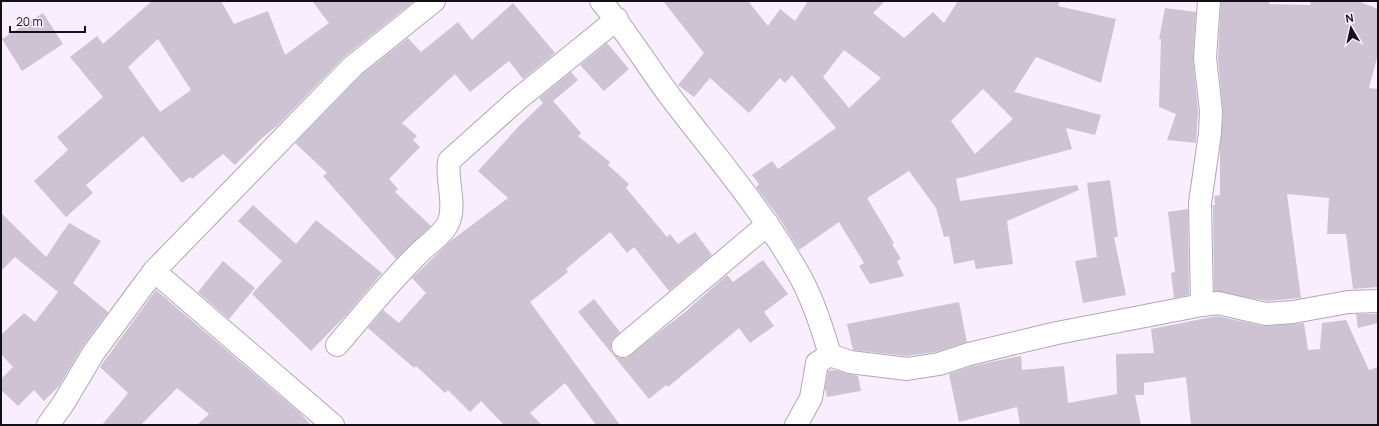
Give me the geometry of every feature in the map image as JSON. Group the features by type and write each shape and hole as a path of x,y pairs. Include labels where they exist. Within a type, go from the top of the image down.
{"street":[{"path":"48,425 63,404 94,352 154,271 353,66 434,1"},
{"path":"602,1 617,19 655,76 768,224 798,272 822,328 830,355"},
{"path":"1202,305 1200,203 1210,133 1211,111 1206,58 1209,1"},
{"path":"337,345 415,256 446,229 450,220 451,197 447,172 449,161 517,100 617,19"},
{"path":"623,346 768,224"},
{"path":"154,271 333,425"},
{"path":"830,355 850,362 907,369 939,364 968,354 1057,333 1202,305 1218,303 1266,314 1293,312 1348,302 1378,301"},
{"path":"796,425 811,398 817,363 830,355"}],"building":[{"path":"152,1 221,1 234,24 268,11 285,55 329,23 312,1 414,1 344,57 277,126 262,138 235,165 223,154 192,179 190,177 182,183 143,136 86,185 93,193 66,217 34,181 68,150 57,137 103,97 70,57 97,36 103,44","holes":["158,39 191,90 160,112 128,67"]},
{"path":"663,1 748,1 768,26 780,9 795,21 808,1 885,1 873,13 904,38 933,12 944,23 958,1 1060,1 1058,6 1116,19 1101,83 1036,57 1014,92 1101,115 1095,135 1066,128 1072,149 956,179 960,201 1077,185 1079,190 1007,221 1013,264 976,269 974,260 954,264 949,236 944,237 936,208 909,171 867,198 894,243 892,244 901,259 897,261 904,276 870,284 859,266 864,263 839,222 799,250 778,216 756,187 759,184 752,175 772,161 778,169 836,128 792,75 785,83 780,78 749,113 710,78 694,97 678,85 704,53","holes":["844,50 881,78 849,108 823,77","983,89 1013,119 975,154 951,121"]},
{"path":"1221,1 1269,1 1269,4 1310,5 1311,1 1358,1 1378,9 1378,54 1369,88 1378,89 1378,287 1353,289 1346,234 1327,234 1329,198 1287,194 1301,298 1267,301 1214,291 1213,205 1215,205 1214,196 1220,195 1220,149 1223,112 1218,58"},
{"path":"513,3 555,53 523,79 509,61 470,92 455,74 402,123 417,136 413,140 420,147 389,179 398,189 395,192 431,226 396,259 323,176 327,173 295,143 361,75 408,38 421,52 458,22 472,40"},
{"path":"1165,8 1196,12 1193,57 1198,111 1196,143 1167,140 1176,114 1159,107 1161,39 1159,39"},
{"path":"43,13 63,44 22,71 2,39"},
{"path":"607,43 629,69 604,91 580,65"},
{"path":"571,72 578,80 553,101 581,133 578,136 610,162 608,165 629,184 626,188 667,237 670,234 678,244 695,232 712,255 669,291 634,247 627,253 610,232 566,269 568,272 530,302 620,425 596,425 565,383 530,413 542,425 504,425 481,401 470,412 448,390 445,393 416,366 414,368 368,328 383,310 399,323 426,293 412,278 452,240 508,198 478,171 519,126 543,103 539,98"},
{"path":"1110,180 1118,237 1114,237 1126,295 1083,303 1075,261 1097,257 1087,183"},
{"path":"253,205 296,244 316,220 382,273 347,314 311,351 252,294 282,261 238,221"},
{"path":"1188,209 1189,295 1174,298 1171,273 1175,272 1168,212"},
{"path":"1,213 46,257 69,223 101,241 73,283 108,312 83,346 59,386 44,401 34,390 18,406 1,390 1,379 13,367 1,354 1,335 24,313 35,322 58,292 15,257 1,271"},
{"path":"763,260 788,294 764,312 774,326 750,343 739,328 668,387 666,385 649,399 578,312 594,299 620,332 611,342 613,354 619,358 626,358 685,312 727,275 733,282"},
{"path":"223,261 255,288 229,319 198,292"},
{"path":"156,290 300,413 311,425 197,425 209,414 177,388 141,425 102,425 128,393 100,367"},
{"path":"959,302 967,342 936,352 907,356 853,350 847,324"},
{"path":"1356,314 1378,314 1378,323 1358,328"},
{"path":"1217,316 1263,326 1304,323 1308,350 1320,349 1322,323 1346,320 1369,370 1378,367 1378,425 1191,425 1186,377 1144,383 1144,395 1135,395 1141,425 1020,425 1017,407 959,422 949,374 972,366 1021,356 1022,370 1064,366 1068,403 1117,394 1116,354 1154,353 1151,329"},
{"path":"835,370 858,376 861,391 827,397 825,388 828,371"}]}
